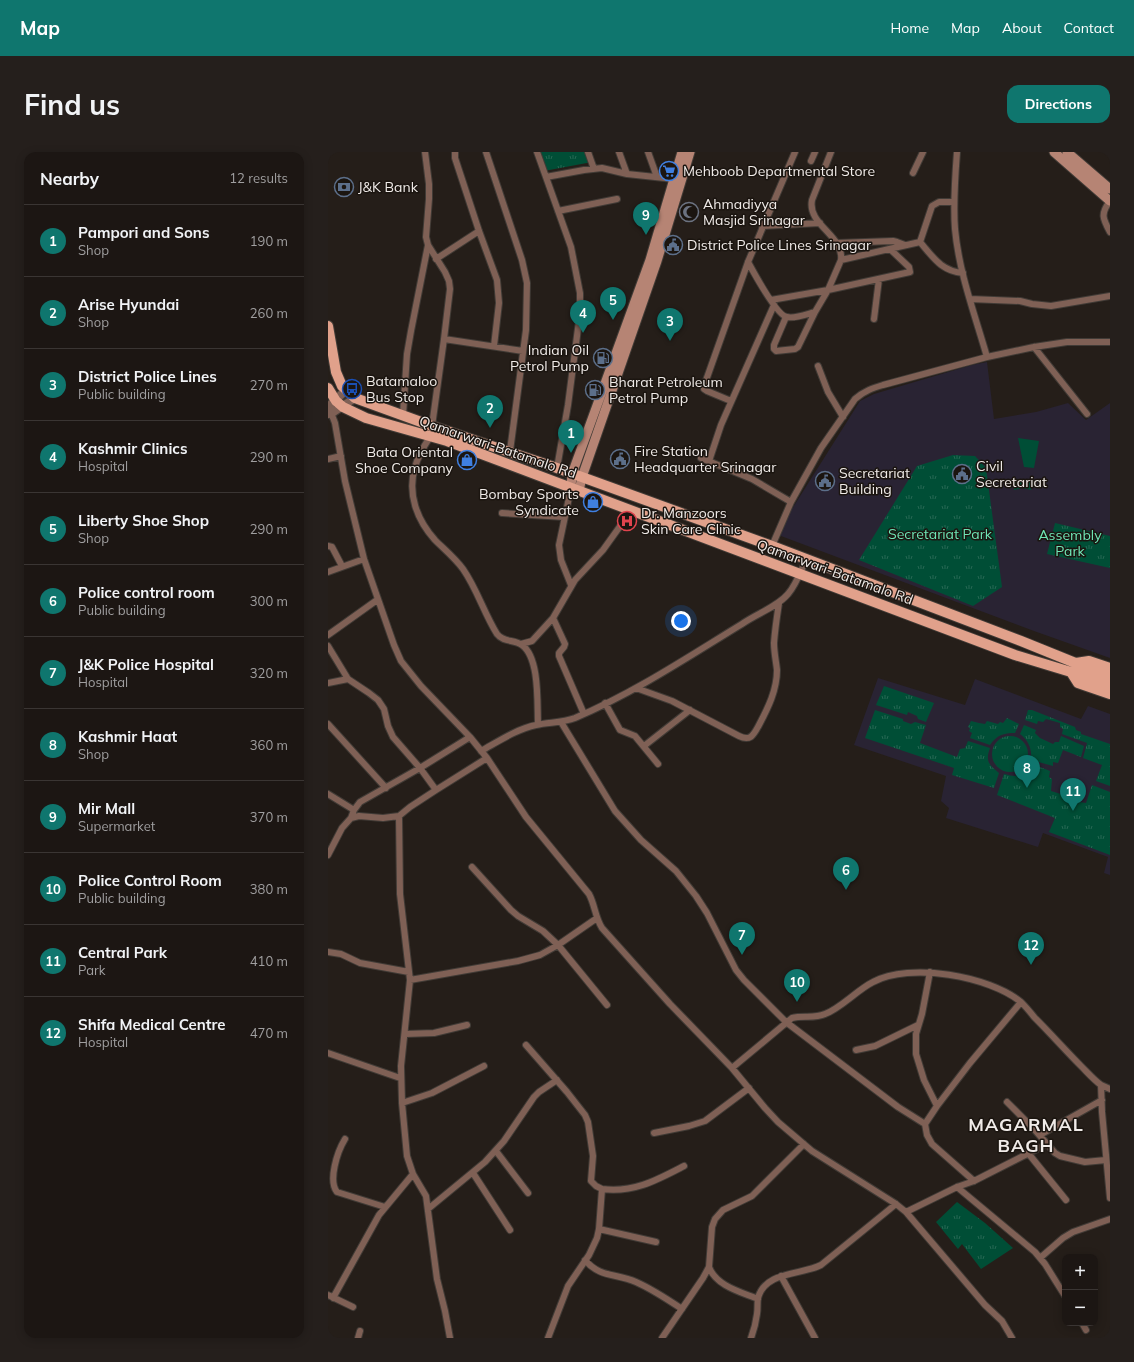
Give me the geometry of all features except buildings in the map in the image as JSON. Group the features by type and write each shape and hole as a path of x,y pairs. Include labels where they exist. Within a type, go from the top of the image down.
{"main road":[{"path":"575,489 577,475 650,260 682,152"},
{"path":"577,475 657,261 690,152"},
{"path":"1054,152 1110,201"},
{"path":"1067,152 1110,188"},
{"name":"Qamarwari-Batamalo Rd","path":"328,326 336,372 342,386 355,398 432,426 510,451 772,546 1021,641 1073,667"},
{"path":"328,388 333,408"},
{"name":"Qamarwari-Batamalo Rd","path":"333,408 447,441 1015,654 1073,667"},
{"path":"1073,667 1090,661 1110,668"},
{"path":"1073,667 1089,673 1110,677"},
{"path":"1073,667 1078,683 1110,694"},
{"path":"1089,673 1110,686"}],"street":[{"path":"425,152 429,184 429,198 425,229 426,237 428,245 448,281 450,289 432,426"},
{"path":"456,152 455,158 479,231 494,268 499,290 494,346"},
{"path":"486,152 525,270 527,298 526,330 510,451"},
{"path":"537,152 571,247 580,293 580,313 568,405 557,468"},
{"path":"588,152 594,168"},
{"path":"619,152 627,174"},
{"path":"648,152 657,177"},
{"path":"732,401 707,391 704,386 748,262 794,152"},
{"path":"811,161 815,152"},
{"path":"786,317 774,345 774,349 776,351 795,349 798,347 815,312 828,290 841,260 842,255 837,243 813,213 811,205 831,152"},
{"path":"913,173 924,152"},
{"path":"958,152 954,202 956,237 963,273 987,357"},
{"path":"546,177 594,168 613,170 627,174 674,179"},
{"path":"558,211 617,199"},
{"path":"1110,201 1105,207 1103,217 1110,232"},
{"path":"920,242 932,206 939,202 954,202"},
{"path":"762,226 820,223"},
{"path":"436,259 479,231"},
{"path":"837,243 898,242 905,245"},
{"path":"841,260 920,242"},
{"path":"920,242 941,265 948,270 963,273"},
{"path":"404,416 410,338 428,245"},
{"path":"772,302 880,280 910,272 909,267 890,249"},
{"path":"748,262 780,313 790,318 815,312"},
{"path":"874,319 880,280"},
{"path":"970,300 1020,301 1051,306 1110,296"},
{"path":"709,461 721,425 772,302"},
{"path":"444,339 523,351"},
{"path":"772,546 791,502 821,448 855,399 868,389 987,357 1034,347 1067,342 1110,342"},
{"path":"1034,347 1087,414"},
{"path":"818,366 828,392 843,417"},
{"path":"346,390 333,408 345,482 364,558 377,600 401,661 421,686 482,751 526,817 589,894 602,928 670,1004 732,1068 769,1113 804,1144 812,1151 896,1204 906,1212 984,1305 1002,1321 1012,1338"},
{"path":"333,408 355,398"},
{"path":"430,437 419,455 414,467 412,490 416,511 425,528 461,567 497,634 500,638 505,640 521,644 532,641 553,618 571,585 603,550 631,511"},
{"path":"328,459 341,456"},
{"path":"701,458 752,479 791,502"},
{"path":"571,585 559,553 559,545 564,517 575,489"},
{"path":"502,513 564,517"},
{"path":"328,546 332,547 342,566"},
{"path":"328,572 364,558"},
{"path":"482,751 520,730 538,724 561,722 584,714 636,688 758,614 779,603 789,594 806,560"},
{"path":"328,635 377,600"},
{"path":"636,688 672,700 744,738 749,738 753,735 766,712 774,690 777,672 774,642 779,603"},
{"path":"553,618 565,644 559,653 559,656 584,714"},
{"path":"521,644 526,649 534,668 538,724"},
{"path":"328,646 348,679 378,700 384,709 388,726 393,737 420,768 436,790"},
{"path":"328,683 348,679"},
{"path":"605,704 620,730 635,736 658,764"},
{"path":"644,746 690,710"},
{"path":"561,722 615,811 642,840 686,882 707,913 736,970 754,991 786,1022 898,1107 925,1124"},
{"path":"328,724 386,788"},
{"path":"328,855 342,828 351,818 354,810 360,802 420,768 470,737"},
{"path":"351,818 359,816 387,818 399,816 410,807 487,758"},
{"path":"328,794 354,810"},
{"path":"399,816 400,888 410,980 400,1078 407,1156 413,1174 426,1196 438,1279 450,1338"},
{"path":"472,867 511,910 543,932 558,945 606,1005"},
{"path":"410,980 531,958 540,955 558,945 597,918"},
{"path":"328,952 340,954 360,963 409,972"},
{"path":"930,972 922,1014 918,1025 916,1044 920,1070 937,1106"},
{"path":"732,1068 792,1018 815,1017 827,1014 871,982 881,978 899,974 930,972 970,979 998,989 1021,1002 1079,1065 1101,1085 1110,1088"},
{"path":"974,1181 932,1144 927,1135 925,1124 970,1063 1021,1002"},
{"path":"405,1034 434,1033 467,1025"},
{"path":"856,1050 875,1046 918,1025"},
{"path":"526,1045 585,1115 588,1122 594,1156 591,1181 596,1186 602,1189 618,1190 636,1187 658,1180 684,1166"},
{"path":"328,1053 400,1078"},
{"path":"402,1103 432,1093 484,1066"},
{"path":"428,1209 473,1173 496,1151 534,1097 556,1080"},
{"path":"1101,1085 1110,1198"},
{"path":"654,1133 689,1126 705,1121 749,1088"},
{"path":"1040,1135 1102,1100"},
{"path":"1007,1102 1060,1156 1085,1162 1106,1160"},
{"path":"345,1139 330,1167 330,1187 337,1192 385,1207"},
{"path":"662,1338 709,1267 714,1219 723,1210 752,1196 804,1144"},
{"path":"906,1212 957,1187 974,1181 1047,1144"},
{"path":"496,1151 528,1193"},
{"path":"1028,1153 1066,1200"},
{"path":"473,1173 510,1230"},
{"path":"353,1307 331,1297 372,1226 385,1207 413,1174"},
{"path":"957,1187 1024,1242 1045,1264 1062,1291"},
{"path":"548,1338 568,1286 594,1246 599,1229 602,1189"},
{"path":"751,1338 756,1323 758,1299 761,1290 781,1276 809,1270 822,1265 896,1204"},
{"path":"1040,1258 1063,1238 1073,1232 1110,1219"},
{"path":"599,1229 656,1242"},
{"path":"585,1260 595,1270 636,1282 655,1291 682,1309"},
{"path":"709,1267 711,1272 720,1281 758,1299"},
{"path":"781,1276 815,1338"},
{"path":"1084,1326 1086,1330"},
{"path":"358,1338 360,1331"}],"shaded area":[{"name":"Civil Secretariat","path":"987,362 994,419 1036,412 1068,403 1086,420 1110,403 1110,658 781,536 780,528 860,401 874,394 972,365"},
{"path":"878,678 965,705 975,679 1081,719 1088,706 1110,714 1110,875 1104,873 1108,857 1043,833 1038,847 946,818 949,808 941,801 946,776 854,745"}],"green space":[{"path":"537,152 588,152 592,162 544,171"},
{"path":"1018,438 1039,441 1034,468 1024,467"},
{"name":"Secretariat Park","path":"953,455 975,456 986,468 1002,587 973,606 859,560 917,466"},
{"path":"1013,480 1030,480 1031,490 1022,488 1014,490"},
{"name":"Assembly Park","path":"1055,523 1110,536 1110,568 1047,554"},
{"path":"884,686 934,703 926,722 918,719 917,716 908,712 907,715 876,705"},
{"path":"875,710 903,719 903,721 911,724 915,722 926,725 920,743 957,757 960,749 965,748 968,741 990,748 988,760 993,768 999,773 994,788 952,775 954,768 865,738"},
{"path":"1028,710 1032,710 1075,727 1076,730 1081,732 1081,734 1110,744 1110,786 1096,781 1102,765 1083,758 1087,743 1062,734 1063,729 1060,727 1060,723 1046,719 1043,722 1038,721 1037,724 1025,720"},
{"path":"1007,718 1019,724 1015,733 1001,735 990,745 970,738 972,733 969,731 970,728 968,727 971,721 985,724 987,721 998,724 1000,722 1003,723"},
{"path":"1024,725 1036,730 1035,733 1040,738 1053,744 1055,742 1059,742 1061,736 1084,746 1081,757 1063,750 1058,763 1053,762 1053,766 1031,760 1029,746 1026,739 1020,734"},
{"path":"1014,736 1023,741 1027,747 1027,761 1023,767 1014,772 1006,772 997,767 993,761 992,750 997,741 1003,737"},
{"path":"1030,763 1050,771 1049,777 1052,779 1051,791 1064,795 1067,787 1075,789 1072,796 1074,801 1086,803 1092,785 1110,792 1110,855 1049,832 1055,818 997,795 1004,774 1017,776 1022,773"},
{"path":"957,1202 985,1223 1013,1248 981,1269 962,1244 958,1249 936,1222"}],"place":[{"name":"Mehboob Departmental Store","path":"669,171"},
{"name":"J&K Bank","path":"344,187"},
{"name":"Ahmadiyya Masjid Srinagar","path":"689,212"},
{"name":"Mir Mall","path":"646,235"},
{"name":"District Police Lines Srinagar","path":"673,245"},
{"name":"Liberty Shoe Shop","path":"613,320"},
{"name":"Kashmir Clinics","path":"583,333"},
{"name":"District Police Lines","path":"670,341"},
{"name":"Indian Oil Petrol Pump","path":"603,358"},
{"name":"Batamaloo Bus Stop","path":"352,389"},
{"name":"Bharat Petroleum Petrol Pump","path":"595,390"},
{"name":"Arise Hyundai","path":"490,428"},
{"name":"Pampori and Sons","path":"571,453"},
{"name":"Fire Station Headquarter Srinagar","path":"620,459"},
{"name":"Bata Oriental Shoe Company","path":"467,460"},
{"name":"Civil Secretariat","path":"962,474"},
{"name":"Secretariat Building","path":"825,481"},
{"name":"Bombay Sports Syndicate","path":"593,502"},
{"name":"Dr. Manzoors Skin Care Clinic","path":"627,521"},
{"name":"Kashmir Haat","path":"1027,788"},
{"name":"Central Park","path":"1073,811"},
{"name":"Police control room","path":"846,890"},
{"name":"J&K Police Hospital","path":"742,955"},
{"name":"Shifa Medical Centre","path":"1031,965"},
{"name":"Police Control Room","path":"797,1002"}],"district":[{"name":"MAGARMAL BAGH","path":"1026,1135"}]}
